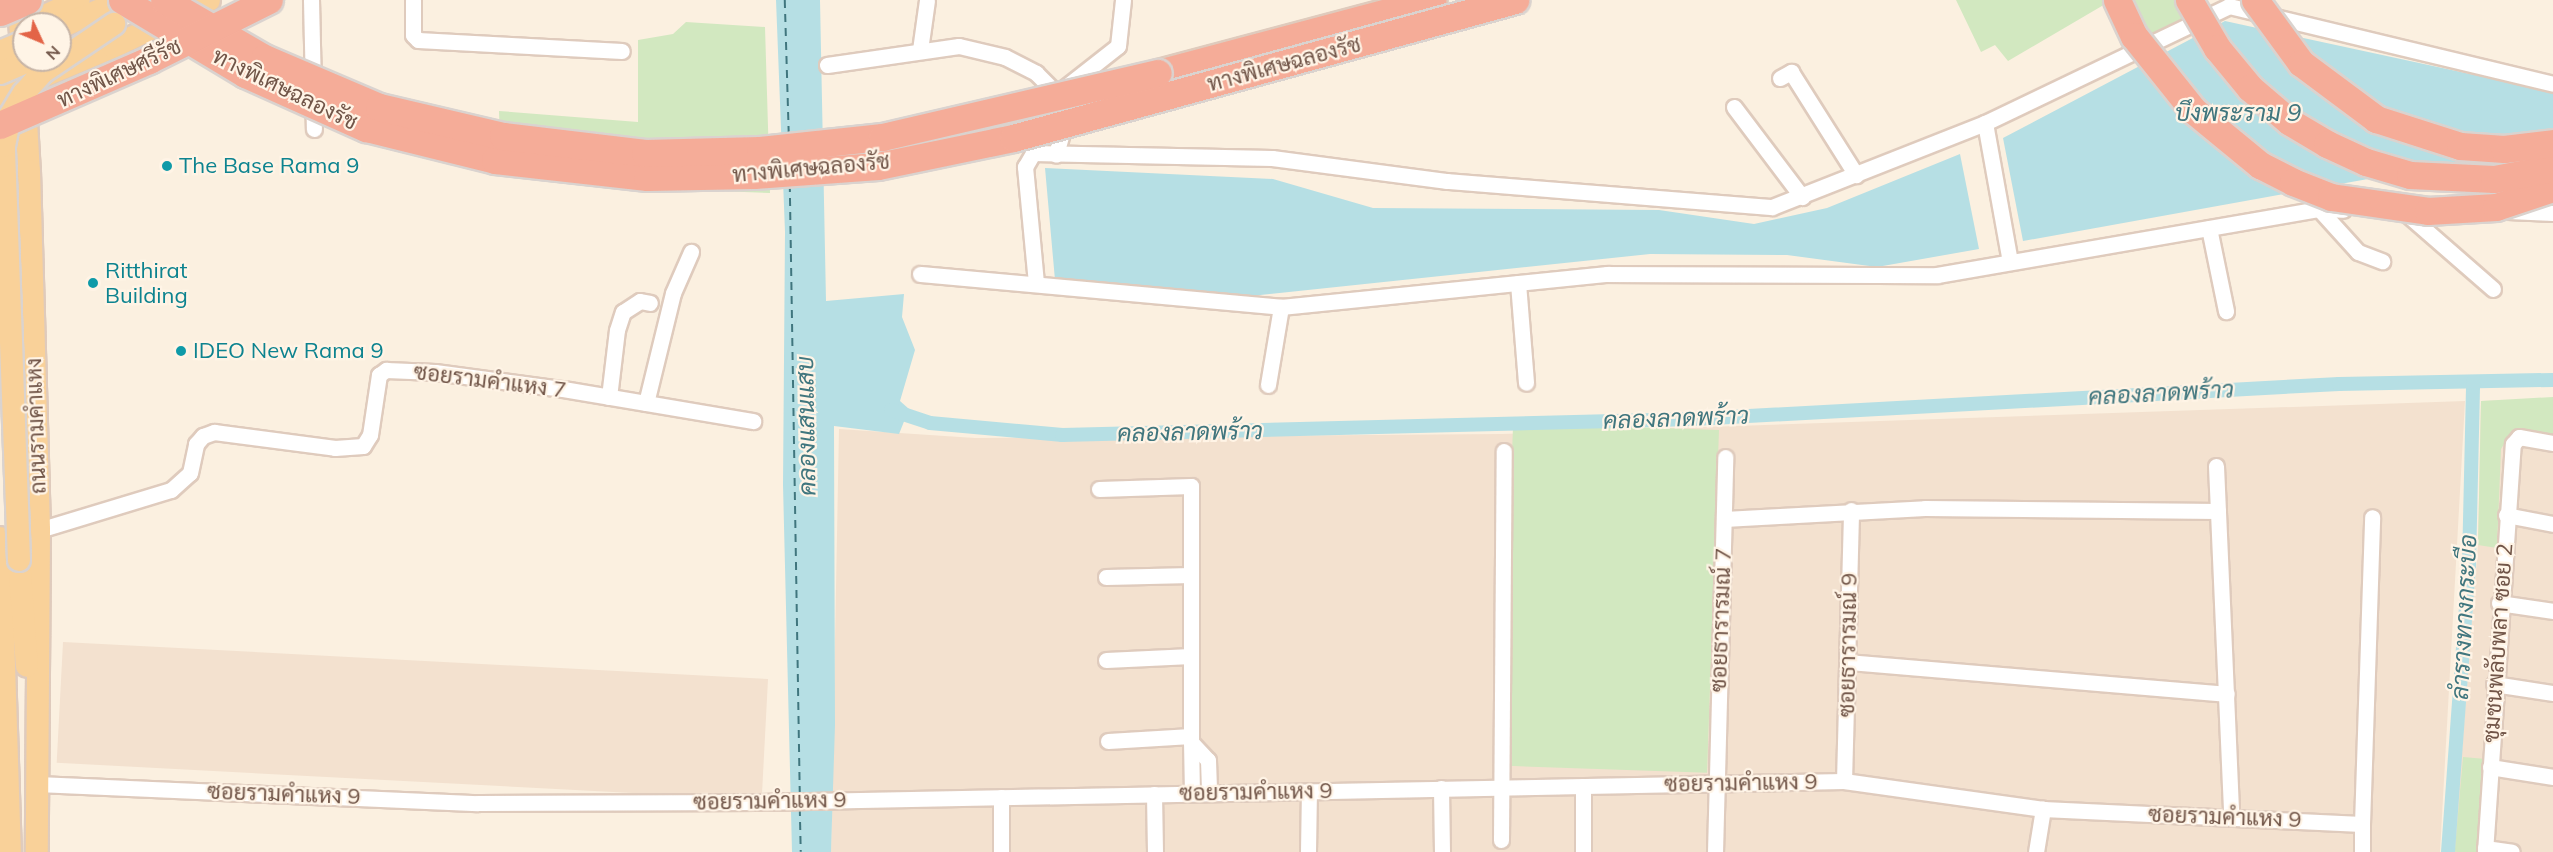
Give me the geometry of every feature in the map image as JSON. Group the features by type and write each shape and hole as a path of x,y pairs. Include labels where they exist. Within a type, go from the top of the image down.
{"highway":[{"name":"ทางพิเศษฉลองรัช","path":"163,0 264,58 379,107 503,136 645,153 760,150 882,137 1008,110 1425,1"},
{"name":"ทางพิเศษศรีรัช","path":"0,125 149,60 268,0"},
{"name":"ทางพิเศษฉลองรัช","path":"120,8 245,74 366,128 495,160 647,177 754,175 878,166 1013,138 1515,0"},
{"path":"2117,0 2134,36 2193,110 2260,165 2293,182 2331,197 2428,211 2496,207 2553,188"},
{"path":"2189,0 2217,48 2250,88 2290,122 2346,153 2410,175 2450,179 2494,179 2553,168"},
{"path":"2255,0 2301,63 2376,119 2460,146 2504,149 2553,142"}],"main road":[{"path":"72,23 120,8 163,0"},
{"path":"0,94 113,47 208,0"},
{"path":"48,12 68,2"},
{"path":"72,39 120,8"},
{"path":"38,734 26,660 19,560 4,146 10,116 24,93 43,72 120,8"},
{"path":"0,52 12,34"},
{"path":"29,171 38,127 58,95 84,68 113,47"},
{"name":"ถนนรามคำแหง","path":"21,72 29,171 39,530 37,852"},
{"path":"0,538 10,852"}],"street":[{"path":"312,0 314,129"},
{"path":"413,0 413,35 418,40 622,51"},
{"path":"920,50 927,0"},
{"path":"1058,94 1118,46 1123,0"},
{"path":"1036,283 1025,163 1033,153 1272,158 1447,181 1772,207 1985,123 2229,6 2553,84"},
{"path":"827,65 959,46 999,54 1036,73 1058,94 1066,119 1056,155"},
{"path":"1780,78 1791,72 1856,175"},
{"path":"1734,107 1802,197"},
{"path":"1985,123 2010,262"},
{"path":"920,274 1281,307 1518,283 1679,272 1936,275 2319,209 2407,214 2553,213"},
{"path":"2319,209 2358,252 2382,261"},
{"path":"2407,214 2493,289"},
{"path":"2209,228 2226,311"},
{"path":"646,403 673,293 691,252"},
{"path":"1518,283 1526,383"},
{"path":"609,397 617,330 623,312 640,301 650,303"},
{"path":"1268,385 1281,307"},
{"name":"ซอยรามคำแหง 7","path":"39,530 171,490 190,473 196,444 203,436 214,432 358,448 370,435 379,375 386,370 435,372 753,421"},
{"name":"ชุมชนพลับพลา ซอย 2","path":"2485,850 2499,603 2513,444 2519,437 2553,444"},
{"path":"1501,840 1498,787 1504,452"},
{"name":"ซอยธารารมณ์ 7","path":"1715,852 1725,458"},
{"path":"2216,466 2231,816"},
{"path":"1099,489 1191,486 1192,794"},
{"path":"1724,519 1851,510 2218,511"},
{"name":"ซอยธารารมณ์ 9","path":"1844,781 1851,510"},
{"path":"2506,515 2553,524"},
{"path":"2362,852 2372,517"},
{"path":"1106,577 1191,575"},
{"path":"2499,603 2553,611"},
{"path":"1106,660 1191,656"},
{"path":"1848,662 2227,694"},
{"path":"2494,684 2553,693"},
{"path":"1108,741 1191,739"},
{"path":"1191,739 1208,760 1209,793"},
{"path":"2490,767 2553,777"},
{"name":"ซอยรามคำแหง 9","path":"37,784 477,803 759,802 1844,781 2043,809 2231,816 2362,824"},
{"path":"1583,786 1583,852"},
{"path":"1441,789 1442,852"},
{"path":"1308,852 1309,791"},
{"path":"1154,794 1155,852"},
{"path":"1001,797 1001,852"},
{"path":"2036,852 2043,809"},
{"path":"2485,850 2512,852"}],"shaded area":[{"path":"2553,399 2553,852 2454,852 2478,545 2481,401"},
{"path":"2465,401 2440,852 831,852 839,429 975,438 1502,434"},
{"path":"63,642 768,679 762,800 57,763"}],"green space":[{"path":"1956,0 2183,0 2190,17 2128,49 2107,3 2008,61 1995,45 1981,52"},
{"path":"686,22 765,27 770,193 638,188 501,172 499,111 638,122 638,40 673,34"},
{"path":"2553,397 2553,438 2522,433 2509,436 2501,449 2497,548 2478,545 2481,401"},
{"path":"1513,423 1719,430 1707,773 1501,766"},
{"path":"2463,757 2486,759 2478,852 2455,852"}],"water":[{"name":"คลองแสนแสบ","path":"776,0 820,0 826,301 904,294 902,317 915,350 900,401 909,409 899,434 834,426 835,725 831,852 792,852 783,485 785,232"},
{"name":"บึงพระราม 9","path":"2225,21 2553,92 2553,191 2468,161 2023,241 2003,138"},
{"path":"1960,154 1979,249 1877,267 1787,255 1650,254 1242,297 1055,280 1045,168 1273,179 1373,208 1659,210 1754,224 1827,208"}],"waterway":[{"name":"คลองลาดพร้าว","path":"891,410 930,423 1062,435 1694,419 2339,384 2553,380"},
{"name":"ลำรางทางกระบือ","path":"2448,852 2469,564 2473,382"}],"ferry route":[{"path":"785,0 789,134"},
{"path":"790,184 800,794"},
{"path":"800,808 801,852"}],"place":[{"name":"The Base Rama 9","path":"167,166"},
{"name":"Ritthirat Building","path":"93,283"},
{"name":"IDEO New Rama 9","path":"181,351"}]}
